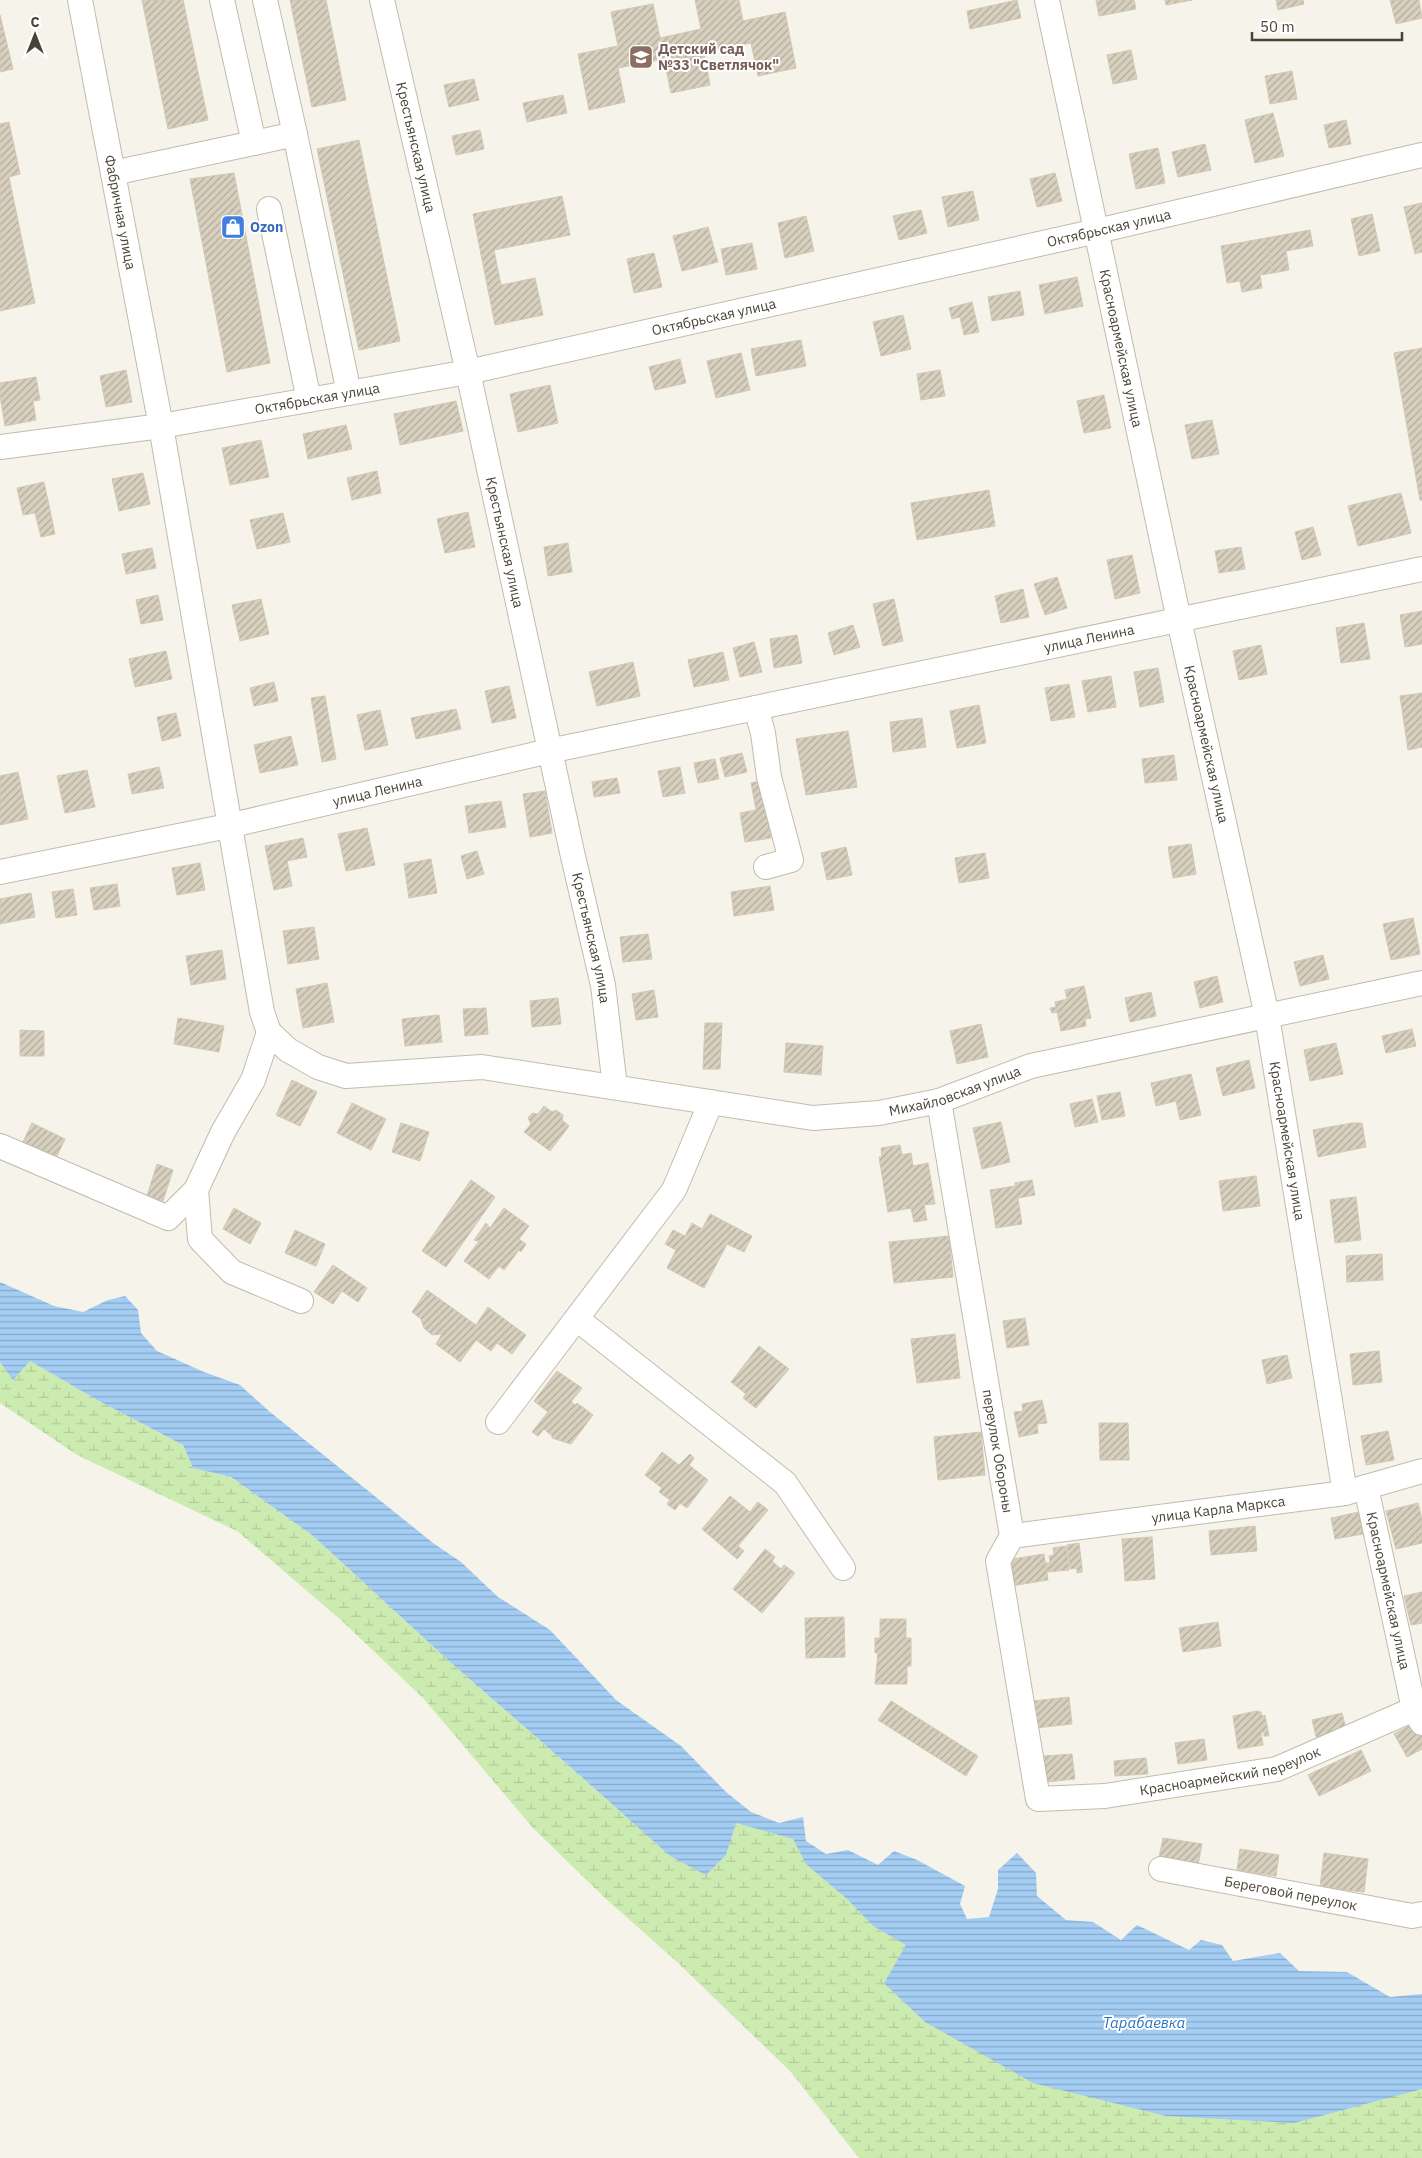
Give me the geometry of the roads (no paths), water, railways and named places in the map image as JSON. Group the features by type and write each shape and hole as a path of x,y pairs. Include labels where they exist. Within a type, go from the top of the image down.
{"street":[{"name":"Фабричная улица","path":"80,0 161,426 228,826 262,1012 269,1032"},
{"path":"222,0 254,143"},
{"path":"265,0 296,134 349,393"},
{"name":"Крестьянская улица","path":"382,0 468,372 602,985 615,1087"},
{"name":"Красноармейская улица","path":"1047,0 1267,1016 1355,1490 1418,1716"},
{"path":"113,173 296,134"},
{"name":"Октябрьская улица","path":"0,447 161,426 468,372 1096,231 1422,154"},
{"path":"269,209 309,400"},
{"name":"улица Ленина","path":"0,872 228,826 550,751 1422,569"},
{"path":"756,708 763,733 769,777 791,860 766,867"},
{"name":"Михайловская улица","path":"269,1032 288,1050 310,1063 346,1076 482,1067 813,1118 879,1113 939,1101 1031,1066 1422,983"},
{"path":"0,1146 168,1218 196,1190 223,1132 253,1080 269,1032"},
{"name":"переулок Обороны","path":"939,1101 1012,1536"},
{"path":"498,1422 674,1190 711,1102"},
{"path":"196,1190 200,1239 232,1272 301,1301"},
{"path":"577,1319 785,1484 843,1568"},
{"name":"улица Карла Маркса","path":"1012,1536 1355,1490 1422,1471"},
{"name":"Красноармейский переулок","path":"1012,1536 998,1561 1038,1799 1105,1796 1277,1769 1418,1716"},
{"name":"Береговой переулок","path":"1161,1868 1412,1916 1422,1914"}],"water":[{"name":"Тарабаевка","path":"0,1282 54,1306 83,1312 108,1300 125,1296 138,1310 141,1333 157,1351 204,1372 240,1385 270,1412 433,1543 461,1562 498,1597 550,1630 616,1700 681,1746 726,1792 751,1812 779,1823 803,1817 806,1841 826,1854 848,1850 878,1865 894,1851 917,1860 965,1886 960,1904 967,1919 989,1917 998,1889 998,1870 1017,1853 1036,1873 1037,1896 1066,1920 1093,1922 1121,1940 1137,1925 1189,1950 1201,1940 1222,1945 1233,1961 1280,1953 1299,1971 1347,1972 1390,1997 1422,1994 1422,2089 1294,2123 1166,2116 1033,2083 925,2022 884,1983 906,1945 873,1926 847,1899 806,1864 793,1839 736,1823 726,1855 706,1875 670,1856 449,1661 312,1535 231,1477 193,1468 183,1445 99,1401 30,1361 13,1380 0,1362"}],"place":[{"name":"Детский сад №33 \"Светлячок\"","path":"641,57"},
{"name":"Ozon","path":"233,227"}]}
